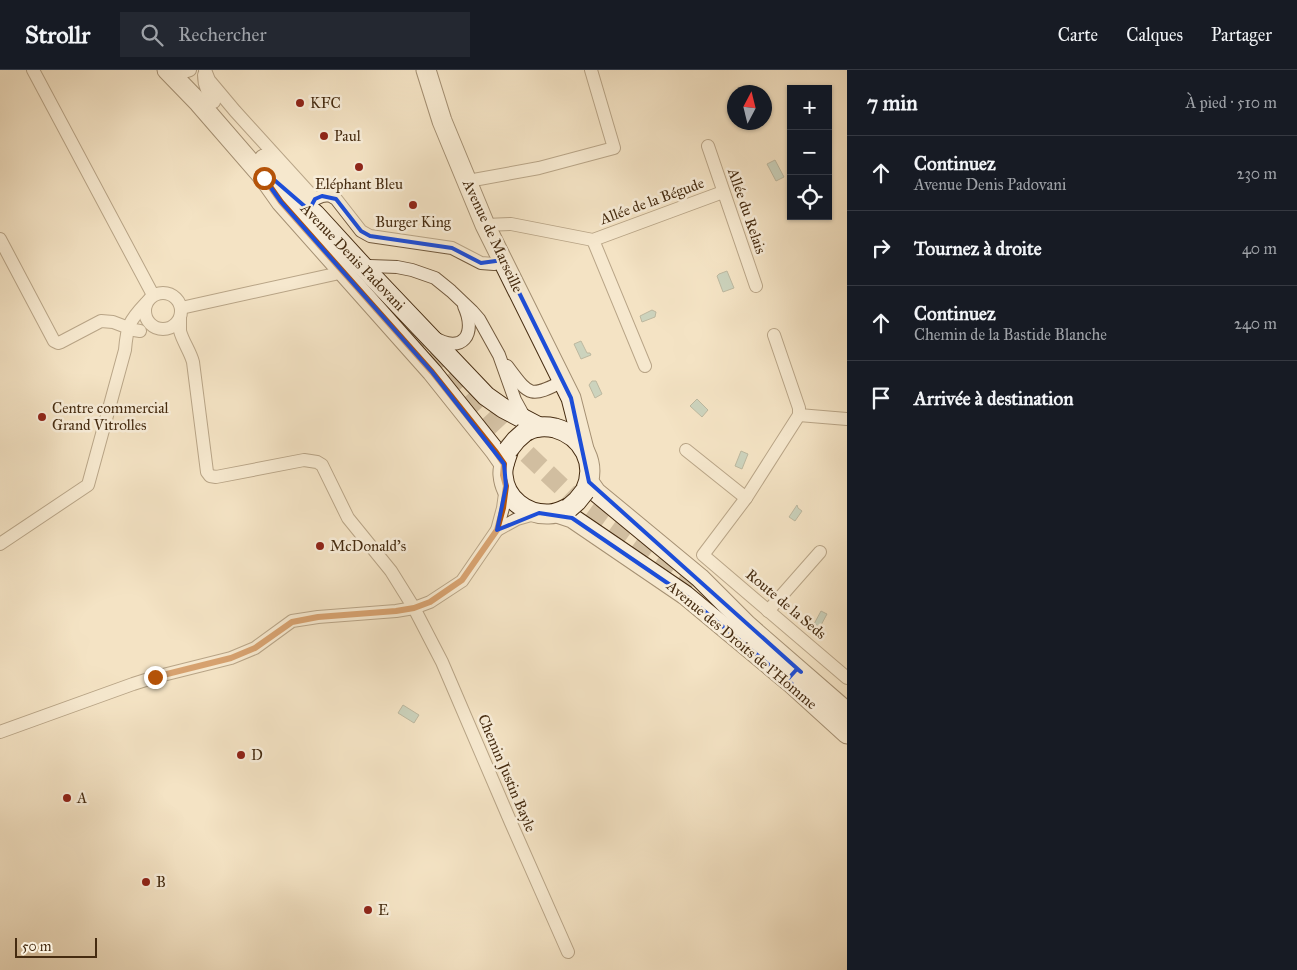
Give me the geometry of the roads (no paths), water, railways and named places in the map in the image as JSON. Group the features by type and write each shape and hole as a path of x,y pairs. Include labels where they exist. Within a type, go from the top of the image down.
{"main road":[{"name":"Avenue Denis Padovani","path":"179,70 281,202 432,372 495,451 506,457"},
{"name":"Avenue de Marseille","path":"426,70 442,121 485,225 567,390 584,449"},
{"name":"Avenue Denis Padovani","path":"206,103 311,206 369,274 486,396 535,427"},
{"path":"264,178 284,196 376,300 392,312 325,234 311,206"},
{"path":"535,427 564,431 576,439 584,449 587,458 590,474 587,486 577,501 555,511 527,510 518,504 511,497 503,475 506,457 516,440 535,427 557,424 564,417 569,408 567,390"},
{"name":"Avenue des Droits de l'Homme","path":"587,486 700,578 847,734"},
{"name":"Avenue des Droits de l'Homme","path":"555,511 572,518 685,595 796,678 847,712"},
{"path":"796,678 692,587 796,678"}],"street":[{"path":"33,70 149,299 144,314 146,319 150,324 173,334 185,344"},
{"path":"205,70 206,103"},
{"path":"205,70 209,80 311,206 322,196 329,195 336,199 361,231 370,236 452,248 481,263 494,264 503,260"},
{"path":"468,181 539,168 614,148 591,70"},
{"name":"Allée du Relais","path":"708,146 756,286"},
{"name":"Allée de la Bégude","path":"485,225 512,224 593,240 723,192"},
{"path":"0,239 54,341 58,343 101,321 113,322 134,329 168,328 173,326 180,313 336,274"},
{"name":"Allée de la Bégude","path":"593,240 645,366"},
{"path":"370,266 397,267 435,278 479,318 499,355 522,386 528,391 539,392 549,388 567,390"},
{"path":"0,544 88,485 125,350 134,329 134,316 149,299 164,292 177,299 180,313 180,331 185,344"},
{"path":"427,334 449,344 464,341 469,329 468,315 463,303"},
{"path":"686,450 746,498 799,415 799,408 774,336"},
{"name":"Chemin Justin Bayle","path":"185,344 190,352 192,362 207,472 210,476 216,477 304,460 317,462 325,469 348,518 391,571 414,608 442,662 568,952"},
{"path":"499,355 515,400 535,427"},
{"path":"799,415 847,418"},
{"path":"0,732 133,684 231,658 255,648 292,622 318,617 396,611 414,608 430,602 462,580 497,530 506,486"},
{"name":"Route de la Seds","path":"746,498 703,555 847,678"},
{"path":"497,530 517,519 555,511"},
{"path":"768,611 820,552"}],"water":[{"path":"775,160 784,177 776,181 767,164"},
{"path":"727,271 734,288 723,292 717,276"},
{"path":"652,310 656,312 655,317 642,322 640,316"},
{"path":"581,341 587,353 591,355 581,359 574,344"},
{"path":"592,381 596,381 602,394 595,398 589,385"},
{"path":"697,399 708,410 702,417 690,406"},
{"path":"741,451 748,454 742,469 735,466"},
{"path":"797,505 802,511 795,521 789,517"},
{"path":"821,611 827,614 820,627 814,624"},
{"path":"403,705 419,715 414,723 398,713"}],"tunnel":[{"path":"392,312 506,434 584,508 692,587"}],"place":[{"name":"KFC","path":"300,103"},
{"name":"Paul","path":"324,136"},
{"name":"Eléphant Bleu","path":"359,167"},
{"name":"Burger King","path":"413,205"},
{"name":"Centre commercial Grand Vitrolles","path":"42,417"},
{"name":"McDonald's","path":"320,546"},
{"name":"D","path":"241,755"},
{"name":"A","path":"67,798"},
{"name":"B","path":"146,882"},
{"name":"E","path":"368,910"}]}
